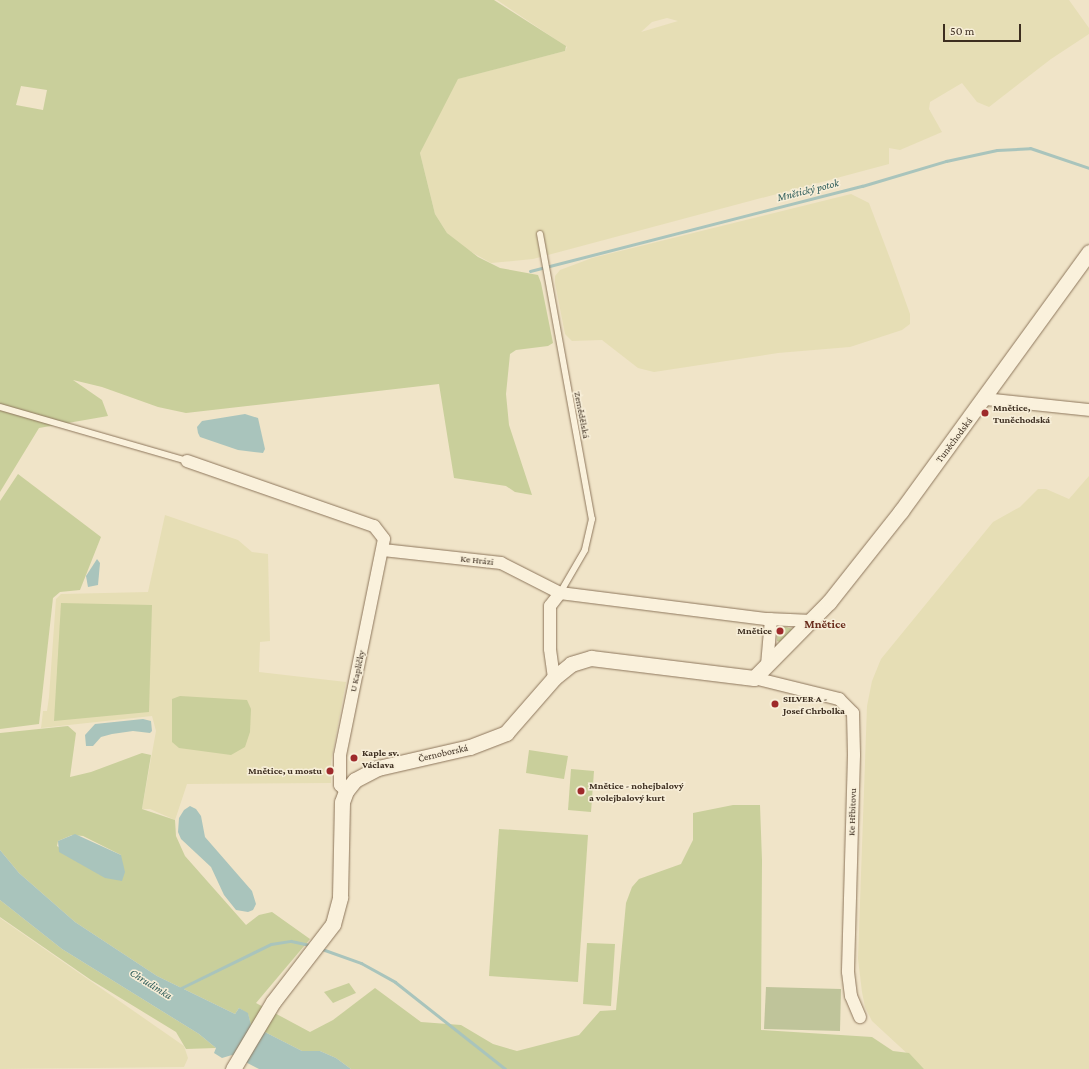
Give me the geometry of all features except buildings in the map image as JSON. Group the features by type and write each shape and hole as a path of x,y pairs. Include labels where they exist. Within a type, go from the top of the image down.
{"street":[{"name":"Tuněchodská","path":"812,621 901,511 985,399 1089,252"},
{"path":"985,399 1089,410"},
{"path":"187,461 374,526 384,539 382,550"},
{"name":"Ke Hrázi","path":"382,550 502,563 560,593 771,619 812,621"},
{"name":"U Kapličky","path":"346,791 340,785 340,756 382,550"},
{"path":"554,678 550,649 550,606 560,593"},
{"path":"767,665 771,619"},
{"path":"754,678 812,621"},
{"name":"Černoborská","path":"346,791 355,780 374,770 470,747 506,733 554,678 571,664 591,658 754,678"},
{"name":"Ke Hřbitovu","path":"754,678 839,699 847,705 855,719 848,972 851,996 860,1017"},
{"path":"234,1068 260,1023 327,934 339,908 340,819 346,791"}],"lane":[{"name":"Zemědělská","path":"540,234 592,519 590,537 585,550 560,593"},
{"path":"0,407 187,461"}],"shaded area":[{"path":"497,0 1069,0 1089,28 1089,34 1051,59 989,107 977,102 962,83 930,102 929,109 942,132 900,150 889,148 889,164 533,259 491,263 466,249 447,233 435,214 420,153 457,79 565,51 567,47","holes":["667,18 678,21 641,32 652,22"]},
{"path":"851,194 869,203 891,261 910,314 910,324 902,330 850,347 778,353 654,372 638,368 602,340 572,341 565,334 555,283 555,276 560,270 592,258"},
{"path":"1089,476 1089,1069 924,1069 872,1021 865,1007 862,992 858,959 867,706 872,681 881,659 993,522 1020,507 1038,489 1046,489 1069,499"},
{"path":"165,515 238,540 252,552 268,554 270,641 260,642 259,672 346,682 331,762 331,783 187,784 175,820 150,809 142,809 156,731 152,716 41,728 43,711 47,711 49,697 56,599 61,594 148,592"},
{"path":"0,918 184,1046 188,1058 184,1067 0,1069"}],"green space":[{"path":"0,0 494,0 566,46 565,51 458,79 420,153 435,214 447,233 478,257 500,268 538,275 541,283 553,343 548,346 516,350 510,354 506,394 509,425 532,495 515,492 506,486 454,478 439,384 186,413 158,407 102,387 73,380 102,400 108,416 39,428 0,492","holes":["21,86 47,90 43,110 16,105"]},
{"path":"18,474 101,537 80,590 60,592 53,598 39,724 0,729 0,501"},
{"path":"61,603 152,605 149,712 54,721"},
{"path":"778,625 793,629 780,642 777,641"},
{"path":"180,696 247,700 251,709 250,732 245,747 231,755 179,748 172,742 172,699"},
{"path":"68,726 76,733 70,777 91,772 142,753 151,755 142,809 175,820 176,836 185,856 246,925 259,915 272,912 310,939 256,1003 310,1032 333,1020 375,988 421,1022 461,1025 493,1044 517,1051 579,1035 600,1011 616,1010 626,903 632,887 639,879 681,864 693,840 693,813 733,805 760,805 762,860 761,1030 872,1037 893,1051 909,1053 924,1069 351,1069 336,1058 320,1051 302,1051 251,1025 248,1014 239,1008 235,1014 157,976 75,922 19,873 0,850 0,733","holes":["72,835 83,836 121,855 94,871 57,846 58,841"]},
{"path":"529,750 568,756 564,779 526,773"},
{"name":"Mnětice - nohejbalový a volejbalový kurt","path":"571,769 594,771 591,812 568,810"},
{"path":"499,829 588,835 578,982 489,976"},
{"path":"0,900 62,949 199,1034 216,1048 186,1049 176,1032 91,980 0,917"},
{"path":"587,943 615,944 611,1006 583,1004"},
{"path":"349,983 356,993 333,1003 324,992"},
{"path":"766,987 841,989 840,1031 764,1029"}],"water":[{"path":"245,414 258,418 265,449 263,453 238,450 200,437 198,433 197,427 202,421"},
{"path":"97,559 100,563 98,585 88,587 86,576"},
{"path":"143,719 151,721 152,731 150,733 133,731 112,734 101,737 93,746 86,746 85,735 95,724"},
{"path":"190,806 196,809 201,816 205,837 252,891 256,904 253,910 248,912 236,910 224,895 211,867 181,839 178,832 179,818 184,810"},
{"path":"75,834 121,855 125,872 122,881 105,878 59,852 58,841"},
{"name":"Chrudimka","path":"0,850 19,873 75,922 157,976 235,1014 239,1008 248,1013 251,1025 302,1051 320,1051 336,1058 351,1069 259,1069 232,1055 222,1058 214,1053 216,1048 199,1034 62,949 0,900"}],"waterway":[{"name":"Mnětický potok","path":"530,271 862,186 946,161 997,150 1030,148 1089,168"},
{"name":"Chrudimka","path":"179,989 271,944 291,941 310,945"},
{"path":"319,948 361,963 395,982 505,1069"}],"place":[{"name":"Mnětice, Tuněchodská","path":"985,413"},
{"name":"Mnětice","path":"780,631"},
{"name":"SILVER A - Josef Chrbolka","path":"775,704"},
{"name":"Kaple sv. Václava","path":"354,758"},
{"name":"Mnětice, u mostu","path":"330,771"},
{"name":"Mnětice - nohejbalový a volejbalový kurt","path":"581,791"}],"district":[{"name":"Mnětice","path":"825,625"}]}
